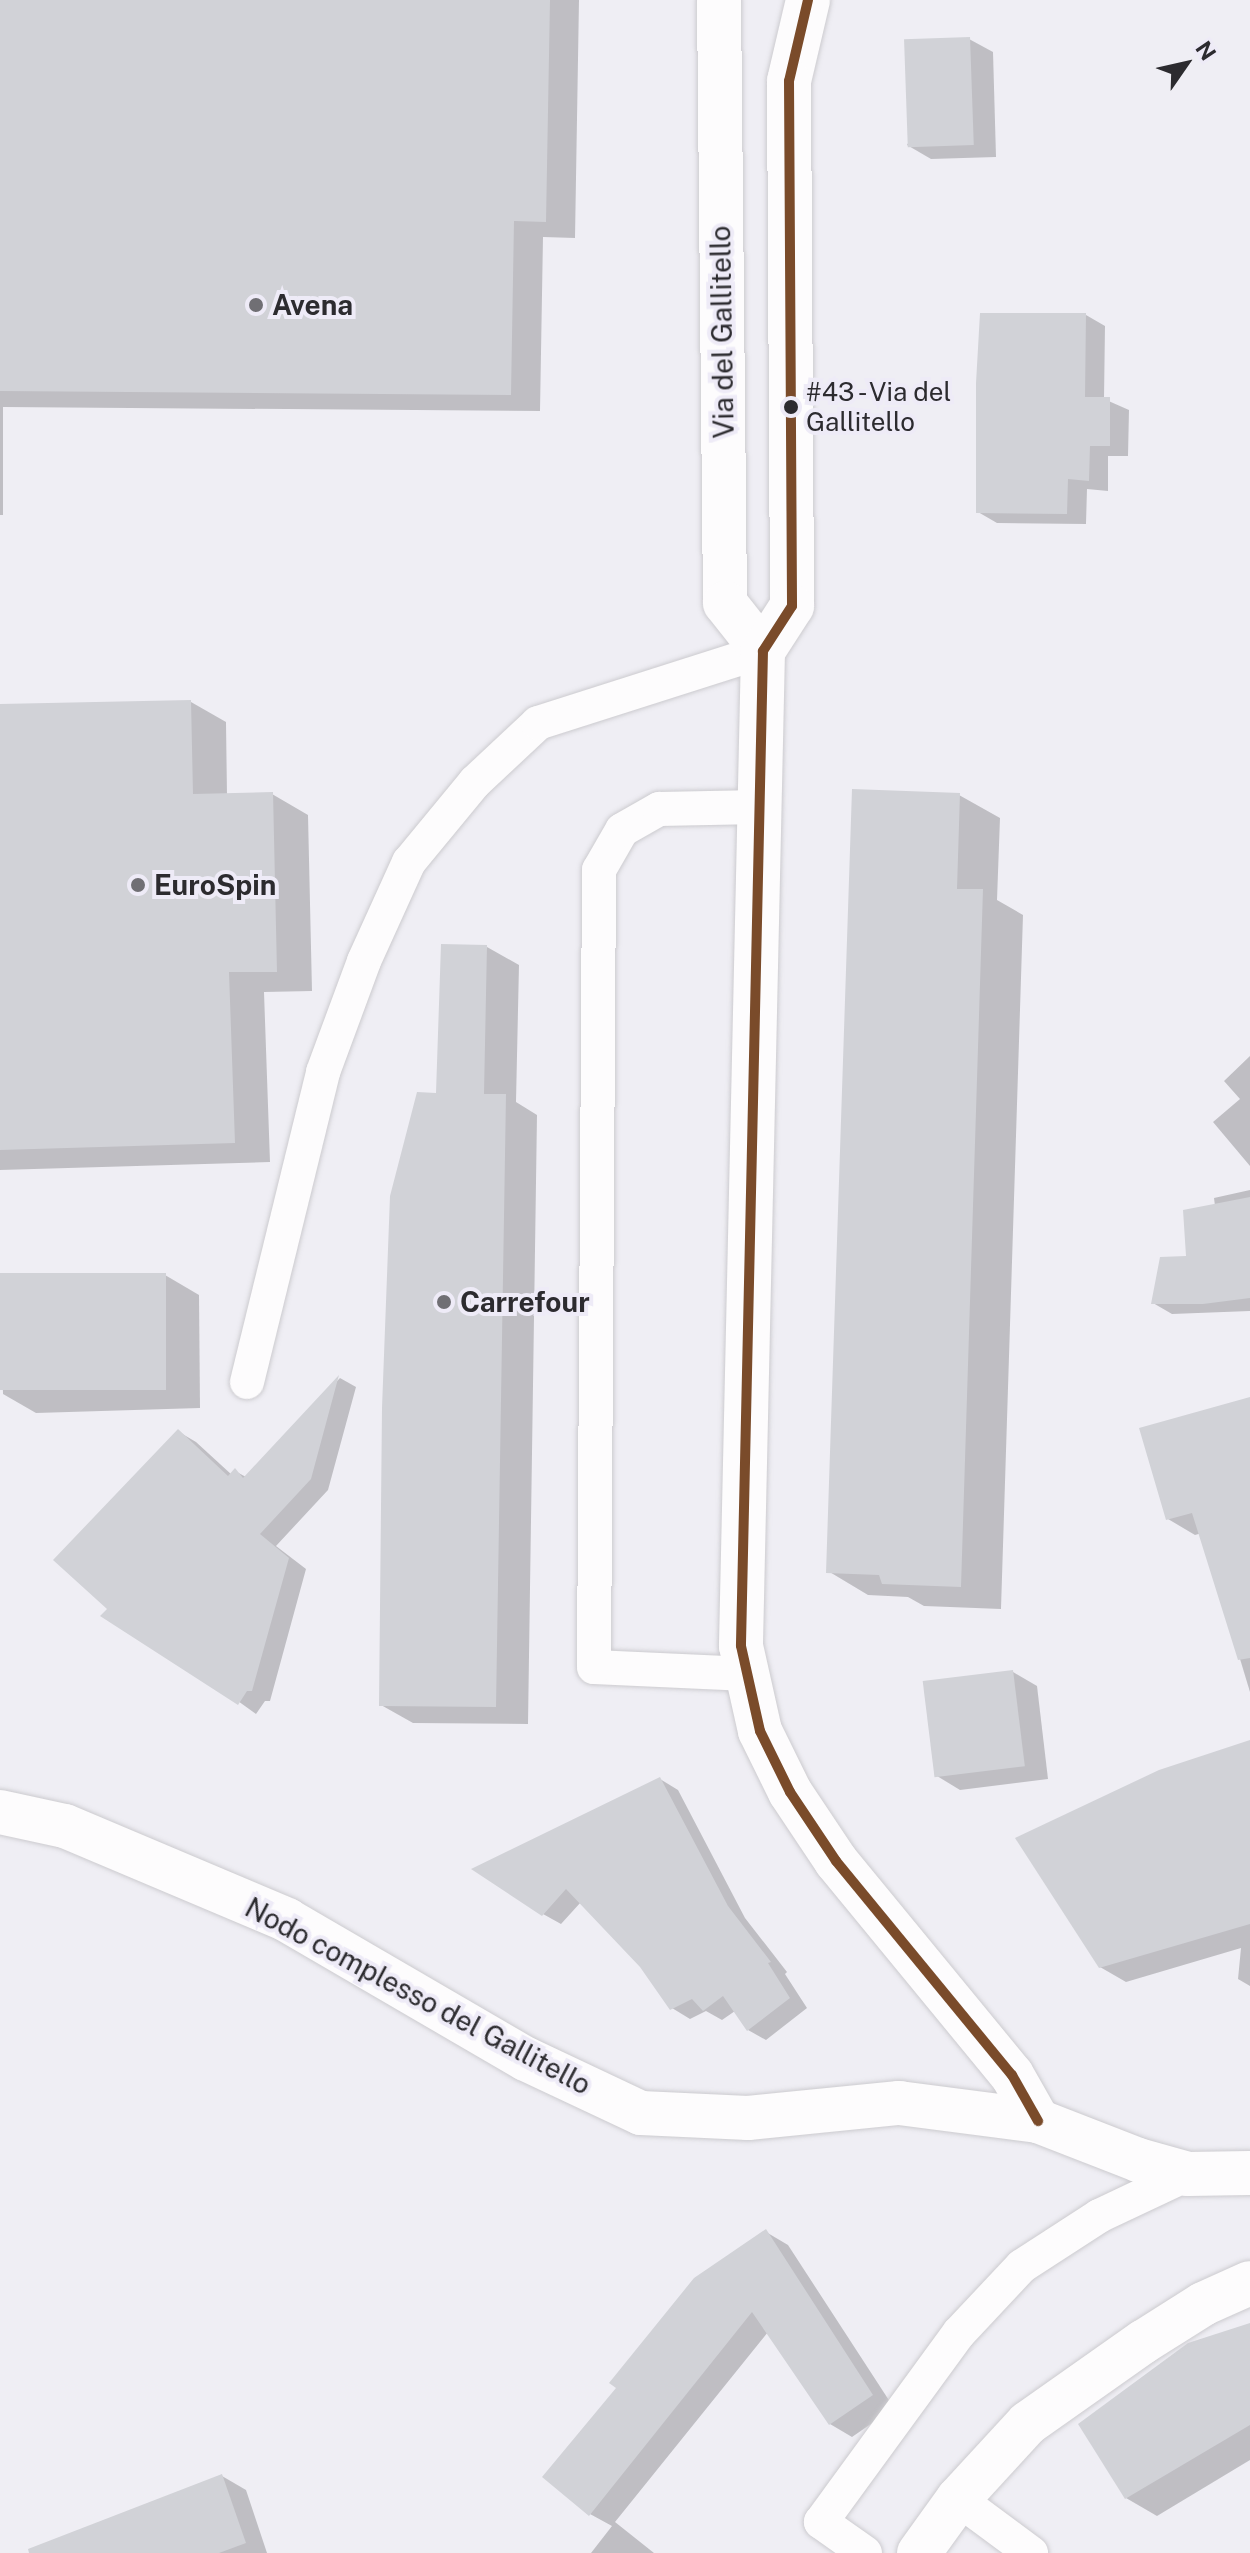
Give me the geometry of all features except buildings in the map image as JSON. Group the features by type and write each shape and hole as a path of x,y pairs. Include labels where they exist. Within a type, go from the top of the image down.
{"street":[{"name":"Via del Gallitello","path":"719,0 725,603 763,651"},
{"path":"808,0 789,81 792,606 763,651 741,1646 760,1731 790,1792 836,1861 1012,2075 1038,2121"},
{"name":"Nodo complesso del Gallitello","path":"0,1812 65,1826 287,1920 526,2059 641,2113 748,2118 899,2103 1038,2121 1138,2160 1188,2174 1250,2173"},
{"path":"919,2553 958,2499 1028,2423 1155,2334 1203,2304 1250,2283"}],"lane":[{"path":"247,1382 323,1072 364,961 409,862 475,782 538,723 763,651"},
{"path":"747,1674 594,1667 599,870 622,830 659,809 760,807"},
{"path":"865,2553 821,2522 959,2333 1022,2266 1099,2216 1188,2174"},
{"path":"958,2499 1031,2553"}],"transit line":[{"path":"808,0 789,81 792,606 763,651 741,1646 760,1731 790,1792 836,1861 1012,2075 1038,2121"}],"place":[{"name":"Avena","path":"256,305"},
{"name":"#43 - Via del Gallitello","path":"791,407"},
{"name":"EuroSpin","path":"138,885"},
{"name":"Carrefour","path":"444,1302"}]}
